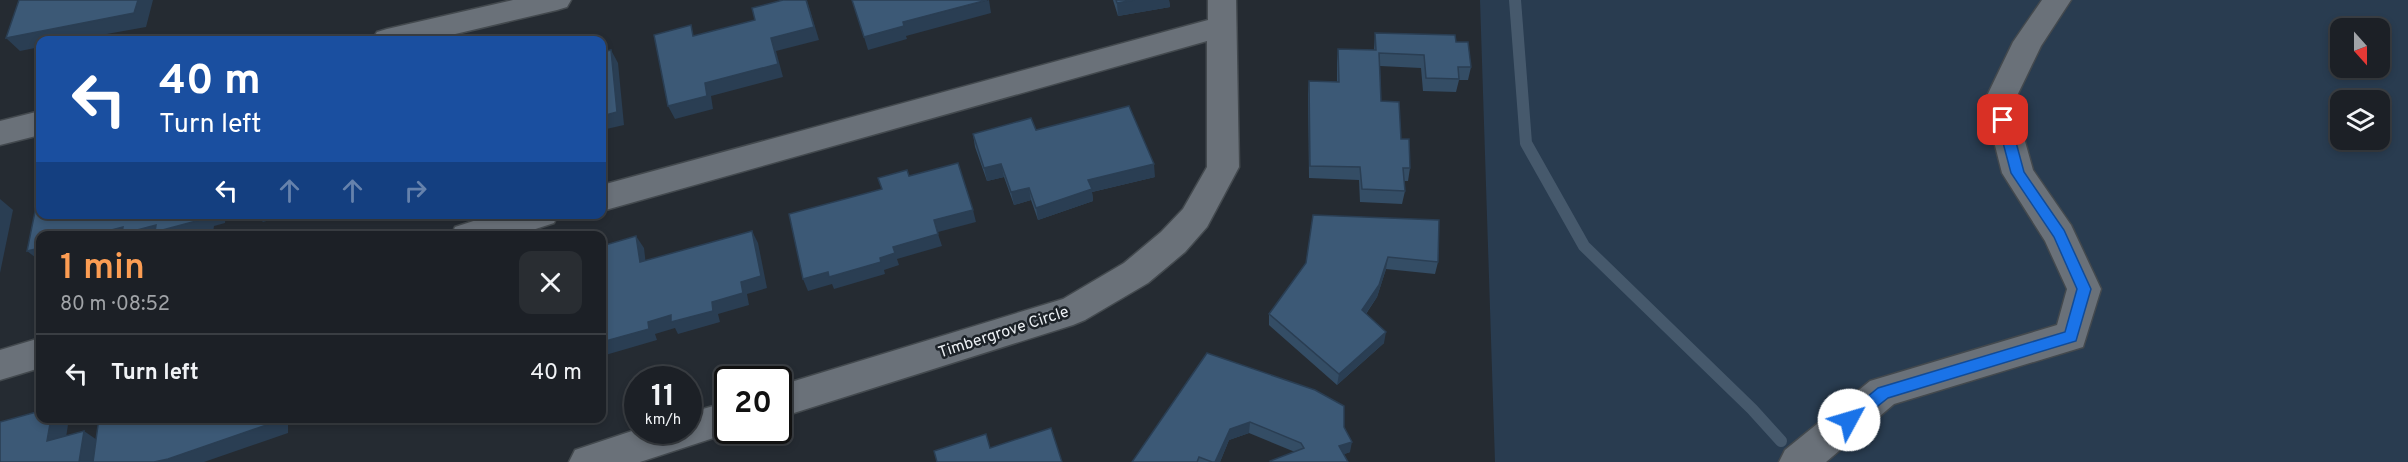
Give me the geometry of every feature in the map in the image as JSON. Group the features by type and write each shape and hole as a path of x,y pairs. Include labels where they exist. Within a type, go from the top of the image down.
{"street":[{"path":"404,36 557,0"},
{"path":"1798,462 1883,392 2071,336 2084,289 2059,234 2018,173 1999,102 2028,42 2057,0"},
{"path":"606,197 1222,13"},
{"name":"Timbergrove Circle","path":"792,398 1073,310 1136,273 1173,242 1195,218 1223,167 1222,13"},
{"path":"0,133 36,124"},
{"path":"483,231 525,219"},
{"path":"0,365 36,354"},
{"path":"588,462 644,444"}],"shaded area":[{"path":"1480,0 2408,0 2408,462 1495,462"}],"building":[{"path":"19,0 138,0 134,13 6,38"},
{"path":"783,0 806,0 814,27 771,38 778,64 705,83 707,96 668,106 654,35 691,25 693,36 755,20 752,8"},
{"path":"852,0 987,0 903,22 904,26 864,37"},
{"path":"1116,0 1134,0 1117,3"},
{"path":"1375,33 1455,35 1456,42 1468,42 1471,67 1458,67 1459,79 1426,78 1424,55 1379,53 1381,101 1399,102 1401,139 1409,139 1410,168 1403,168 1405,191 1362,189 1360,167 1310,166 1309,81 1339,82 1338,49 1376,50"},
{"path":"611,50 617,112 606,115 606,51"},
{"path":"1129,106 1154,164 1088,180 1092,189 1036,208 1029,188 1011,192 1001,164 984,168 973,134 1031,118 1036,130"},
{"path":"958,163 973,210 934,220 938,234 893,247 895,253 880,258 881,262 829,277 828,272 803,279 789,214 882,189 878,178 907,170 909,176"},
{"path":"36,207 36,219 200,219 159,231 155,231 156,225 133,231 122,231 123,227 107,231 36,231 36,249 27,251"},
{"path":"1313,215 1439,220 1438,262 1388,257 1379,285 1362,310 1386,332 1339,374 1269,314 1306,263"},
{"path":"752,231 761,276 741,282 743,293 712,302 713,311 671,322 671,315 648,322 649,329 606,341 606,245 636,236 640,262"},
{"path":"1207,353 1315,390 1344,406 1344,427 1352,442 1339,446 1348,462 1271,462 1304,448 1301,443 1250,422 1230,429 1215,462 1199,457 1197,462 1132,462"},
{"path":"36,412 36,423 50,423 47,441 84,431 79,462 0,462 0,422"},
{"path":"98,423 272,423 168,459 154,462 93,462"},
{"path":"1051,428 1062,462 937,462 934,451 986,434 990,448"}],"waterway":[{"path":"1515,0 1526,143 1584,246 1752,409 1781,441"}],"route":[{"path":"1849,420 1883,392 2071,336 2084,289 2059,234 2018,173 2003,120"}]}
